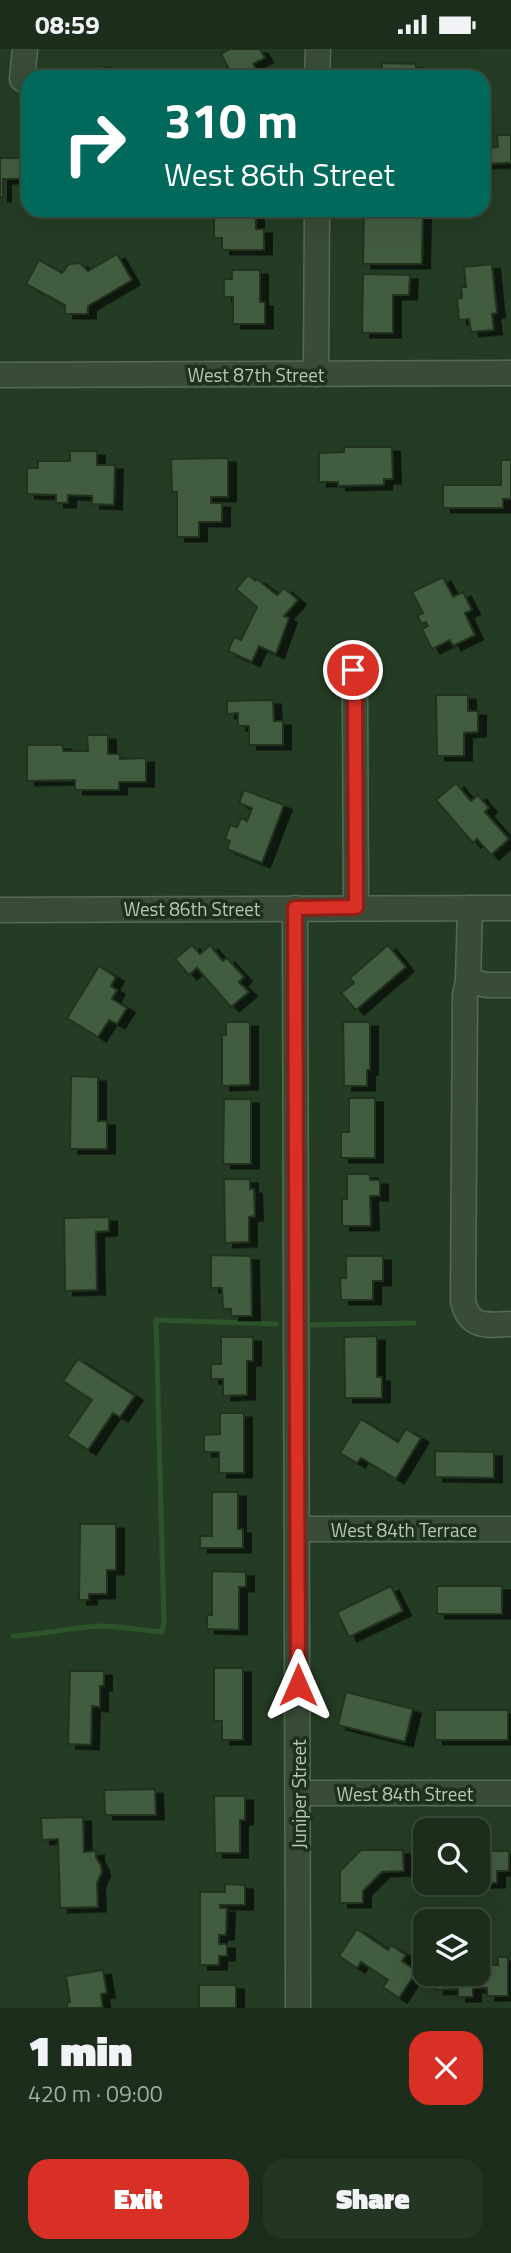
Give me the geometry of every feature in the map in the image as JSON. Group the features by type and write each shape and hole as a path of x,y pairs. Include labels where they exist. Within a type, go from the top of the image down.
{"street":[{"path":"23,70 25,49"},
{"path":"317,70 318,49"},
{"path":"316,374 317,217"},
{"name":"West 87th Street","path":"0,375 511,373"},
{"path":"353,670 356,907"},
{"name":"Juniper Street","path":"295,908 298,2008"},
{"path":"470,908 468,981 465,995 463,1301 469,1317 475,1322 484,1325 511,1324"},
{"name":"West 86th Street","path":"0,910 511,908"},
{"path":"468,981 487,985 511,985"},
{"name":"West 84th Terrace","path":"298,1529 511,1529"},
{"name":"West 84th Street","path":"298,1793 511,1793"}],"building":[{"path":"230,49 260,49 265,58 253,64 257,70 230,70 221,54"},
{"path":"382,63 416,64 416,70 382,70"},
{"path":"100,66 123,70 99,70"},
{"path":"497,135 511,135 511,163 490,164 490,148 498,147"},
{"path":"0,158 21,158 21,179 3,179 3,197 0,197"},
{"path":"214,217 256,217 256,229 264,229 264,250 222,250 222,238 214,238"},
{"path":"364,217 423,217 422,264 363,264"},
{"path":"117,254 132,280 88,306 88,314 65,314 65,305 26,284 39,260 62,273 69,264 80,263 88,271"},
{"path":"492,264 497,313 492,314 494,330 471,332 469,319 459,320 457,299 462,298 461,287 466,287 464,267"},
{"path":"232,270 260,270 260,302 265,302 265,324 233,324 233,297 224,297 224,279 232,279"},
{"path":"363,274 410,275 409,295 393,295 393,333 362,333"},
{"path":"344,447 392,447 393,479 384,479 384,485 338,486 338,482 319,482 319,453 344,452"},
{"path":"70,451 97,451 97,465 115,465 114,505 92,504 92,496 68,495 68,503 56,503 56,495 27,494 27,468 38,468 38,461 70,461"},
{"path":"228,458 228,497 211,497 211,503 222,503 222,522 199,522 199,537 177,537 177,492 172,492 171,459"},
{"path":"501,460 511,460 511,499 503,499 503,508 443,508 443,485 501,485"},
{"path":"248,575 277,595 284,588 298,600 284,616 289,618 276,654 259,646 252,662 228,651 234,637 241,640 257,607 236,589"},
{"path":"443,577 453,597 463,592 472,610 465,613 475,635 453,646 450,640 432,649 422,629 428,626 426,622 422,624 417,616 423,613 412,592"},
{"path":"436,695 468,695 468,711 478,711 478,732 464,733 464,756 437,756"},
{"path":"273,700 274,721 283,721 283,745 249,745 249,726 238,726 238,713 227,714 227,701"},
{"path":"87,735 108,735 108,754 120,754 120,759 146,758 146,782 119,782 119,790 75,790 75,780 27,781 27,745 63,745 63,751 88,751"},
{"path":"456,783 471,801 478,795 489,808 485,812 509,839 491,855 477,839 473,843 436,800"},
{"path":"244,790 284,805 262,863 227,849 230,841 225,839 230,825 237,827 241,818 247,821 252,808 239,803"},
{"path":"192,945 200,954 210,945 223,961 227,958 244,977 239,982 249,992 231,1007 197,968 189,975 175,959"},
{"path":"388,945 406,967 356,1010 341,993 354,983 350,978"},
{"path":"99,966 116,977 111,986 117,990 112,999 127,1008 117,1024 109,1020 98,1037 67,1018"},
{"path":"226,1022 250,1022 250,1085 222,1086 222,1035 226,1035"},
{"path":"343,1022 370,1022 370,1070 367,1070 367,1086 344,1086"},
{"path":"71,1076 98,1077 98,1121 107,1121 107,1149 70,1149"},
{"path":"349,1098 375,1098 375,1158 341,1158 341,1132 349,1132"},
{"path":"224,1099 251,1099 251,1164 223,1164"},
{"path":"347,1174 370,1174 370,1180 380,1180 380,1196 370,1196 371,1226 342,1226 342,1199 347,1199"},
{"path":"224,1179 250,1179 250,1189 254,1189 255,1216 249,1217 249,1242 225,1243"},
{"path":"109,1217 109,1231 96,1232 97,1290 65,1291 64,1218"},
{"path":"211,1255 251,1256 252,1316 231,1316 231,1309 223,1309 222,1288 211,1288"},
{"path":"346,1256 383,1256 383,1281 373,1281 373,1300 341,1300 340,1278 346,1278"},
{"path":"377,1336 377,1377 382,1377 382,1398 345,1398 344,1337"},
{"path":"221,1337 253,1337 253,1361 247,1361 247,1395 223,1396 223,1379 211,1379 211,1364 221,1364"},
{"path":"78,1359 135,1396 120,1417 113,1413 88,1450 67,1436 92,1400 63,1381"},
{"path":"220,1413 244,1413 244,1473 219,1473 219,1452 204,1452 204,1435 220,1434"},
{"path":"361,1419 398,1442 406,1429 421,1438 396,1479 361,1458 357,1463 340,1453"},
{"path":"435,1451 494,1452 494,1478 435,1477"},
{"path":"212,1492 238,1492 238,1529 243,1529 243,1548 200,1548 200,1536 212,1536"},
{"path":"80,1524 116,1524 116,1570 107,1570 107,1594 89,1594 89,1600 79,1600"},
{"path":"212,1571 246,1572 246,1587 239,1587 239,1630 207,1629 207,1615 212,1615"},
{"path":"391,1586 403,1611 349,1637 337,1612"},
{"path":"437,1586 502,1586 502,1614 437,1614"},
{"path":"214,1668 243,1668 243,1740 222,1740 222,1721 214,1721"},
{"path":"70,1671 104,1671 104,1686 100,1686 100,1707 92,1706 91,1745 68,1744"},
{"path":"346,1692 413,1709 405,1742 338,1725"},
{"path":"435,1710 508,1710 508,1740 435,1740"},
{"path":"155,1789 156,1815 105,1815 104,1790"},
{"path":"214,1796 245,1796 245,1820 240,1820 240,1853 215,1853"},
{"path":"83,1817 84,1852 96,1851 102,1872 97,1883 98,1907 60,1908 58,1839 42,1840 41,1818"},
{"path":"361,1850 403,1850 404,1871 382,1872 363,1891 363,1903 340,1903 340,1871"},
{"path":"490,1851 509,1851 509,1871 497,1871 497,1883 490,1883"},
{"path":"225,1884 245,1885 245,1905 220,1905 220,1908 227,1908 226,1935 219,1935 219,1944 227,1944 227,1956 219,1956 219,1965 200,1965 200,1892 225,1892"},
{"path":"357,1929 388,1950 391,1945 406,1955 402,1961 413,1968 413,1977 399,1998 383,1987 388,1980 361,1962 357,1968 339,1956"},
{"path":"498,1957 508,1957 508,1996 487,1996 487,1988 473,1988 473,1997 458,1997 458,1989 436,1990 436,1986 490,1986 490,1965 498,1965"},
{"path":"103,1970 107,1993 101,1994 103,2008 67,2008 67,2003 70,2002 66,1976"},
{"path":"199,1985 236,1985 236,2008 199,2008"}],"waterway":[{"path":"13,1636 101,1626 162,1632 164,1623 156,1320 276,1324"},
{"path":"312,1325 414,1323"}],"route":[{"path":"298,1685 295,908 356,907 353,670"}]}
